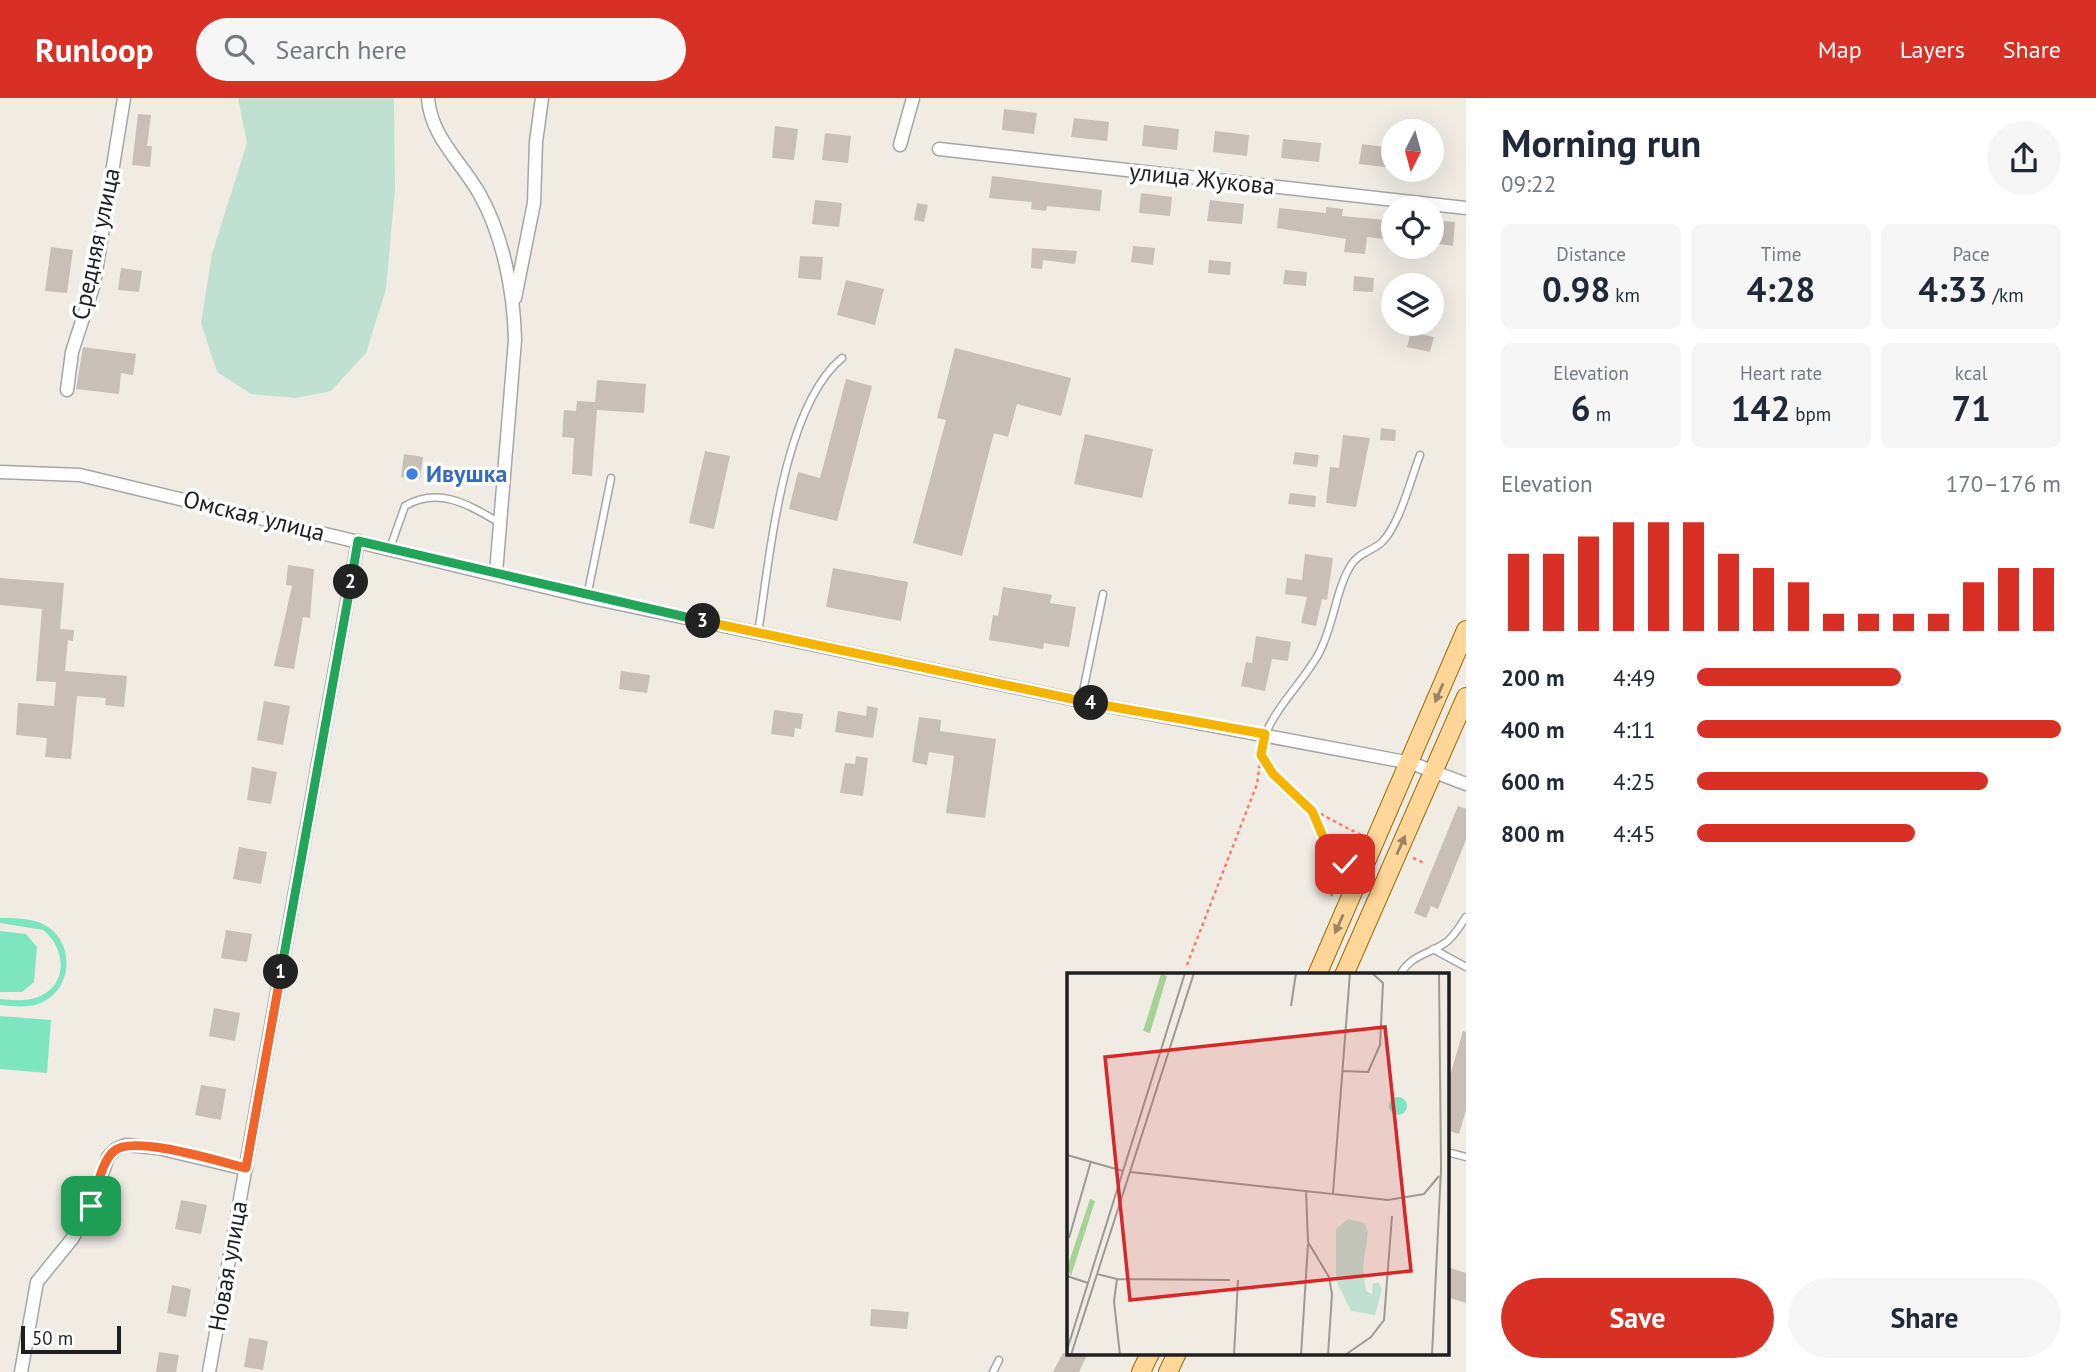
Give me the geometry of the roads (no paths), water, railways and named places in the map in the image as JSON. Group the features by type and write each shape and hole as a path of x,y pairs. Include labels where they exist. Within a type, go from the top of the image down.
{"main road":[{"path":"1318,973 1466,630"},
{"path":"1345,973 1466,697"},
{"path":"1142,1372 1150,1354"},
{"path":"1168,1372 1177,1354"}],"street":[{"name":"Средняя улица","path":"67,390 72,352 94,284 124,98"},
{"path":"428,98 439,137 479,193 504,259 514,302 515,340 496,573"},
{"path":"514,302 534,203 536,142 542,98"},
{"path":"900,145 913,98"},
{"name":"улица Жукова","path":"939,149 1466,208"},
{"name":"Омская улица","path":"0,472 80,475 587,597 1081,701 1411,762 1466,784"},
{"name":"Новая улица","path":"209,1372 358,541"},
{"path":"20,1372 37,1282 72,1238 91,1206 108,1157 116,1149 126,1145 158,1148 246,1168"}],"lane":[{"path":"758,633 777,515 792,449 811,398 829,369 842,359"},
{"path":"1265,734 1274,712 1322,647 1332,627 1345,579 1353,562 1381,543 1391,529 1420,455"},
{"path":"587,597 611,478"},
{"path":"390,548 405,506 419,498 444,497 467,503 500,524"},
{"path":"1081,701 1103,594"},
{"path":"1401,973 1406,964 1417,955 1447,942 1466,917"},
{"path":"1433,949 1466,967"},
{"path":"1448,1152 1466,1157"},
{"path":"993,1372 999,1360"}],"place":[{"name":"Ивушка","path":"412,474"}]}
